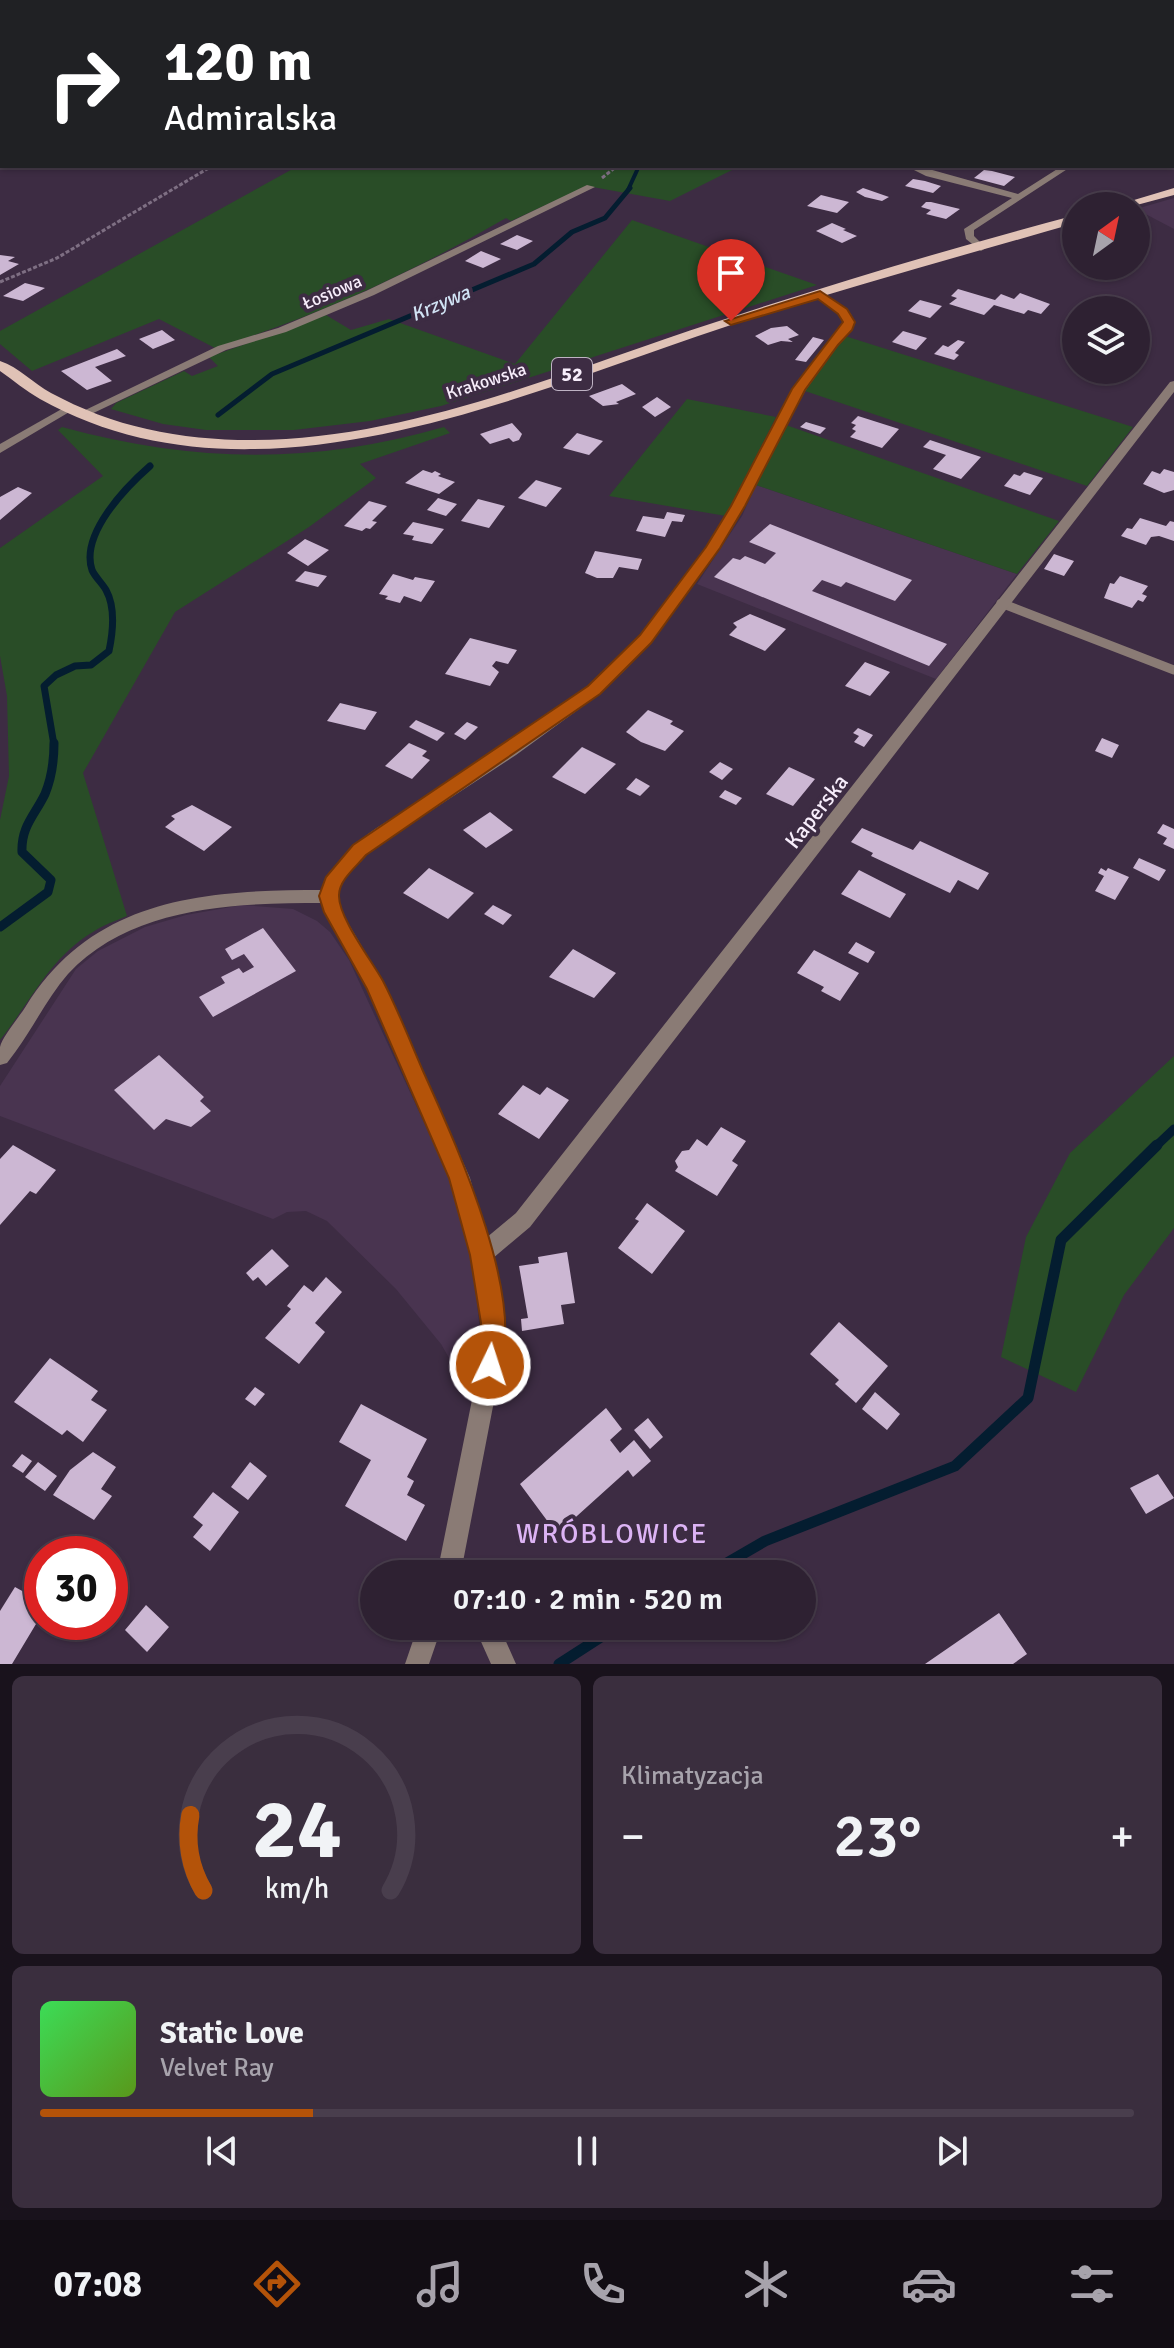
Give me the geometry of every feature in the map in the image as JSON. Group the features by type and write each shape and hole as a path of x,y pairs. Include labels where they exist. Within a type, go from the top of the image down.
{"main road":[{"path":"1150,198 1174,191"},
{"name":"Krakowska","path":"0,365 40,395 74,412 152,434 212,441 278,442 357,435 439,417 820,294 1062,223"}],"street":[{"path":"915,168 1019,197"},
{"path":"981,248 969,237 969,229 1065,168"},
{"name":"Łosiowa","path":"0,449 74,412 222,348 282,330 347,304 590,187"},
{"path":"452,1560 490,1365 493,1323 481,1255 460,1178 376,986 333,912 329,896 333,882 359,850 594,690 646,639 727,525 799,389 833,342 848,328 847,316 820,294"},
{"name":"Kaperska","path":"481,1255 523,1220 1174,384"},
{"path":"0,1057 72,960 124,925 170,910 221,901 329,896"},
{"path":"417,1664 425,1640"},
{"path":"493,1640 504,1664"}],"lane":[{"path":"1001,603 1174,670"}],"path":[{"path":"0,282 57,258 209,168"}],"shaded area":[{"path":"1174,198 1174,229 1150,216 1150,205"},
{"path":"756,485 1017,574 936,679 697,584 742,516"},
{"path":"242,905 293,909 317,921 330,932 349,960 451,1181 472,1258 480,1331 478,1373 464,1373 452,1363 441,1344 396,1289 327,1221 306,1211 287,1212 273,1219 0,1116 0,1086 76,969 98,951 145,927 186,915"}],"green space":[{"path":"294,168 736,168 670,201 587,186 511,221 506,218 436,257 364,291 291,322 215,348 159,319 32,371 0,344 0,331"},
{"path":"632,220 817,285 441,406 370,421 294,430 206,430 163,424 111,409 116,403 184,371 192,376 218,366 209,357 326,315 351,330 389,319 515,364"},
{"path":"845,336 1133,427 1087,486 802,390"},
{"path":"687,399 776,417 726,516 609,496"},
{"path":"786,425 1059,521 1017,574 756,485"},
{"path":"62,427 159,448 253,455 347,448 444,427 450,433 360,464 376,478 309,527 175,612 83,773 127,916 97,930 65,954 0,1040 0,820 9,776 7,696 0,656 0,548 103,476 58,430"},
{"path":"1174,1056 1174,1228 1124,1295 1076,1392 1001,1357 1026,1237 1070,1153"}],"building":[{"path":"984,170 1015,177 1004,186 974,178"},
{"path":"913,179 941,186 933,193 905,186"},
{"path":"863,188 889,197 882,201 856,192"},
{"path":"821,195 849,202 837,213 807,206"},
{"path":"926,202 960,209 946,219 926,214 931,210 921,207"},
{"path":"832,223 857,236 842,243 816,231"},
{"path":"517,235 533,241 517,250 500,244"},
{"path":"481,251 501,259 483,268 465,261"},
{"path":"0,255 15,257 8,261 19,264 0,275"},
{"path":"25,283 45,288 23,301 3,296"},
{"path":"958,289 995,300 1001,294 1014,299 1020,293 1050,304 1041,314 1028,310 1024,314 994,305 984,315 949,304 957,298 951,296"},
{"path":"920,300 942,306 930,318 908,311"},
{"path":"787,326 799,335 788,339 793,342 781,341 768,345 755,336 771,328"},
{"path":"162,330 175,340 153,349 139,339"},
{"path":"903,331 927,338 916,350 892,342"},
{"path":"813,337 824,340 806,362 795,360"},
{"path":"958,340 965,342 955,353 959,355 954,360 934,354 943,345 948,347"},
{"path":"117,349 126,356 95,367 112,381 87,390 61,371"},
{"path":"622,384 636,394 616,402 619,404 603,406 589,396"},
{"path":"657,397 671,407 655,417 642,407"},
{"path":"858,416 899,429 882,448 850,437 856,431 852,429 856,425 851,423"},
{"path":"806,422 826,428 820,434 800,427"},
{"path":"512,423 522,434 519,440 513,442 509,438 490,444 480,434"},
{"path":"577,433 603,441 589,455 563,448"},
{"path":"930,440 981,457 961,479 933,469 946,455 923,447"},
{"path":"1164,469 1174,472 1174,490 1164,493 1143,484 1152,471 1160,474"},
{"path":"423,470 435,471 441,474 438,476 455,482 439,494 405,483"},
{"path":"1024,472 1043,478 1030,495 1004,486 1014,474 1020,476"},
{"path":"536,480 562,488 546,507 518,498"},
{"path":"18,487 32,493 0,520 0,497"},
{"path":"438,498 457,504 446,516 427,510"},
{"path":"478,499 505,506 489,528 461,521"},
{"path":"369,501 387,506 372,521 377,522 370,529 362,531 344,526"},
{"path":"667,512 685,515 682,522 672,521 665,537 636,531 643,516 664,519"},
{"path":"1140,518 1166,526 1170,521 1174,522 1174,541 1151,537 1146,545 1121,536 1127,528 1132,529"},
{"path":"413,522 444,529 432,544 412,540 414,536 403,534"},
{"path":"770,524 912,580 895,601 846,582 841,587 822,580 812,591 947,644 929,666 714,577 733,558 740,560 745,556 765,564 776,553 749,542"},
{"path":"305,539 329,550 308,566 287,553"},
{"path":"595,551 642,559 638,570 619,567 613,578 597,578 585,573"},
{"path":"1054,554 1074,561 1064,576 1044,569"},
{"path":"305,571 327,576 318,587 295,581"},
{"path":"393,574 413,580 415,577 435,581 421,602 404,596 400,603 379,594"},
{"path":"1120,576 1148,586 1142,594 1147,596 1143,602 1138,600 1132,608 1104,598 1110,583 1114,584"},
{"path":"750,614 786,629 765,651 729,635 737,627 733,623"},
{"path":"470,638 517,650 508,664 496,661 492,666 499,672 490,686 445,674"},
{"path":"865,662 890,672 870,696 845,686"},
{"path":"340,703 377,712 365,730 327,721"},
{"path":"648,710 673,721 670,724 684,731 665,751 641,742 626,732"},
{"path":"416,720 445,733 437,741 409,727"},
{"path":"467,722 478,727 465,740 454,734"},
{"path":"858,728 873,735 864,747 854,742 859,736 853,733"},
{"path":"1102,738 1119,745 1112,758 1095,751"},
{"path":"409,743 427,751 422,756 430,760 412,779 385,766"},
{"path":"582,747 616,764 585,794 552,777"},
{"path":"720,762 733,769 722,780 709,772"},
{"path":"789,767 815,779 793,806 766,794"},
{"path":"636,778 650,786 640,796 626,789"},
{"path":"725,790 742,798 736,805 719,797"},
{"path":"192,805 232,827 204,851 165,827 175,819 171,816"},
{"path":"490,812 513,830 486,848 463,830"},
{"path":"1163,824 1174,829 1174,849 1163,844 1167,838 1157,833"},
{"path":"862,828 913,850 920,841 989,873 978,890 958,880 950,893 871,856 873,853 851,842"},
{"path":"1139,858 1166,870 1159,881 1133,868"},
{"path":"429,868 474,893 448,919 403,893"},
{"path":"1101,868 1129,877 1115,900 1095,891 1104,876 1098,873"},
{"path":"859,870 906,894 890,918 841,894"},
{"path":"493,905 512,915 503,925 484,914"},
{"path":"263,928 296,971 213,1017 199,997 225,983 221,977 239,968 243,973 254,967 244,954 232,960 225,949"},
{"path":"856,942 875,952 868,963 848,953"},
{"path":"573,949 616,973 594,998 549,977"},
{"path":"814,950 859,973 840,1001 821,991 824,987 797,973"},
{"path":"159,1055 204,1097 200,1101 211,1111 191,1127 166,1119 154,1130 114,1090"},
{"path":"523,1085 540,1095 547,1087 569,1100 539,1139 498,1114"},
{"path":"721,1127 746,1141 732,1161 738,1165 717,1196 675,1171 678,1167 675,1161 697,1139 707,1146"},
{"path":"13,1145 56,1170 36,1194 30,1191 0,1225 0,1159"},
{"path":"647,1203 685,1231 652,1274 618,1248 639,1221 635,1219"},
{"path":"272,1249 289,1266 266,1286 258,1277 253,1281 246,1273"},
{"path":"567,1252 575,1303 561,1305 564,1324 522,1331 521,1319 528,1318 519,1266 539,1263 538,1257"},
{"path":"326,1277 342,1292 315,1323 325,1332 299,1364 265,1338 291,1309 287,1306 304,1285 313,1292"},
{"path":"839,1322 888,1366 856,1403 835,1384 839,1380 810,1354"},
{"path":"50,1358 98,1391 91,1400 107,1410 83,1442 67,1430 62,1435 14,1402"},
{"path":"255,1387 265,1394 255,1406 245,1399"},
{"path":"875,1392 900,1414 887,1430 862,1409"},
{"path":"361,1404 427,1439 407,1477 414,1481 407,1495 425,1505 406,1541 345,1506 371,1460 339,1442"},
{"path":"606,1408 622,1429 610,1440 620,1453 634,1440 651,1461 633,1477 628,1470 557,1534 520,1484"},
{"path":"648,1418 663,1437 650,1449 634,1430"},
{"path":"93,1452 116,1467 101,1489 112,1496 94,1520 53,1495 70,1470"},
{"path":"22,1454 32,1461 23,1473 12,1466"},
{"path":"38,1462 57,1476 45,1491 25,1477"},
{"path":"250,1462 267,1476 248,1500 231,1487"},
{"path":"1158,1474 1174,1498 1146,1514 1130,1488"},
{"path":"213,1492 239,1512 210,1551 193,1537 203,1525 193,1517"},
{"path":"15,1587 24,1592 26,1640 12,1664 0,1664 0,1611"},
{"path":"146,1605 169,1627 147,1652 128,1633 128,1626"},
{"path":"999,1613 1027,1654 1013,1664 925,1664"}],"waterway":[{"name":"Krzywa","path":"628,190 638,168"},
{"name":"Krzywa","path":"218,415 272,374 534,264 572,232 605,218 630,188"},
{"name":"Krzywa","path":"54,744 44,686 56,675 75,666 91,665 109,651 113,620 111,604 106,590 92,570 90,556 93,542 108,512 150,466"},
{"name":"Krzywa","path":"0,927 48,892 51,880 22,852 22,843 26,828 47,788 54,744"},
{"path":"1155,1147 1174,1129"},
{"path":"732,1560 765,1541 955,1466 1028,1398 1061,1240 1157,1145"},
{"path":"559,1664 596,1640"}],"district":[{"name":"WRÓBLOWICE","path":"612,1533"}],"route":[{"path":"490,1365 493,1323 481,1255 460,1178 376,986 333,912 329,896 341,869 359,850 594,690 646,639 712,548 738,506 799,389 833,342 848,328 849,322 843,312 820,294 731,321"}]}
